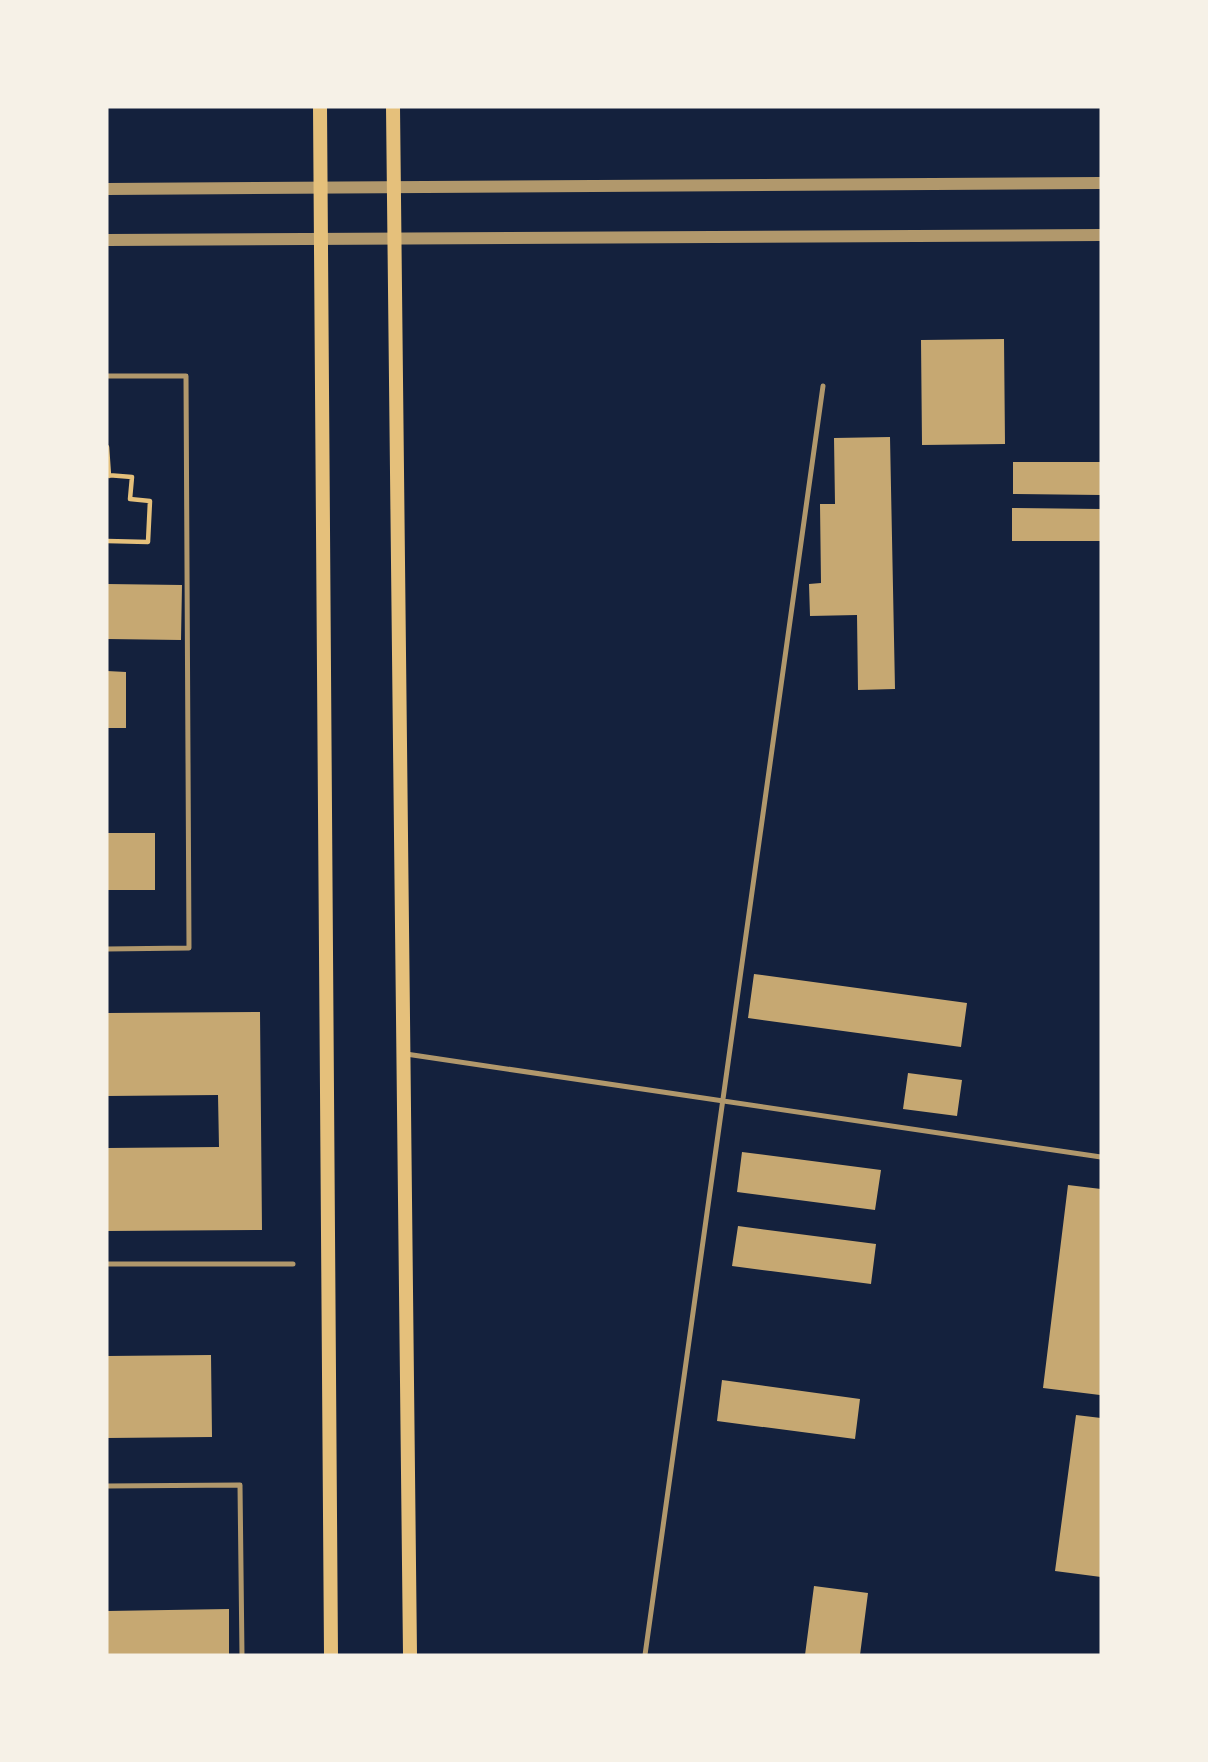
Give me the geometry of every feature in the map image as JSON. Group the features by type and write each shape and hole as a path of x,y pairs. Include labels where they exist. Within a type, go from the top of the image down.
{"main road":[{"path":"320,107 331,1655"},
{"path":"393,107 410,1655"}],"street":[{"path":"107,190 1101,183"},
{"path":"107,240 1101,235"}],"lane":[{"path":"107,376 186,376 189,934 189,948 107,948"},
{"path":"645,1655 823,386"},
{"path":"403,1054 1101,1157"},
{"path":"107,1264 293,1264"},
{"path":"107,1486 240,1485 242,1655"}],"path":[{"path":"107,447 108,475 132,477 130,499 150,501 148,542 107,541"}],"building":[{"path":"1004,339 1005,444 922,445 921,340"},
{"path":"890,437 895,689 858,690 857,615 810,616 809,584 821,583 820,504 835,504 834,438"},
{"path":"1013,462 1101,462 1101,495 1013,494"},
{"path":"1012,508 1101,509 1101,541 1012,541"},
{"path":"107,584 182,585 181,640 107,639"},
{"path":"107,671 126,672 126,728 107,728"},
{"path":"107,833 155,833 155,890 107,890"},
{"path":"754,974 967,1003 961,1047 748,1018"},
{"path":"260,1012 262,1230 107,1231 107,1148 219,1147 218,1095 107,1096 107,1013"},
{"path":"908,1073 962,1080 957,1116 903,1109"},
{"path":"742,1152 881,1170 875,1210 737,1192"},
{"path":"1068,1185 1101,1189 1100,1395 1043,1388"},
{"path":"738,1226 876,1244 871,1284 732,1266"},
{"path":"211,1355 212,1437 107,1438 107,1356"},
{"path":"722,1380 860,1399 855,1439 717,1421"},
{"path":"1076,1415 1101,1418 1101,1577 1055,1571"},
{"path":"814,1586 868,1593 860,1655 805,1655"},
{"path":"229,1609 229,1655 107,1655 107,1611"}]}
